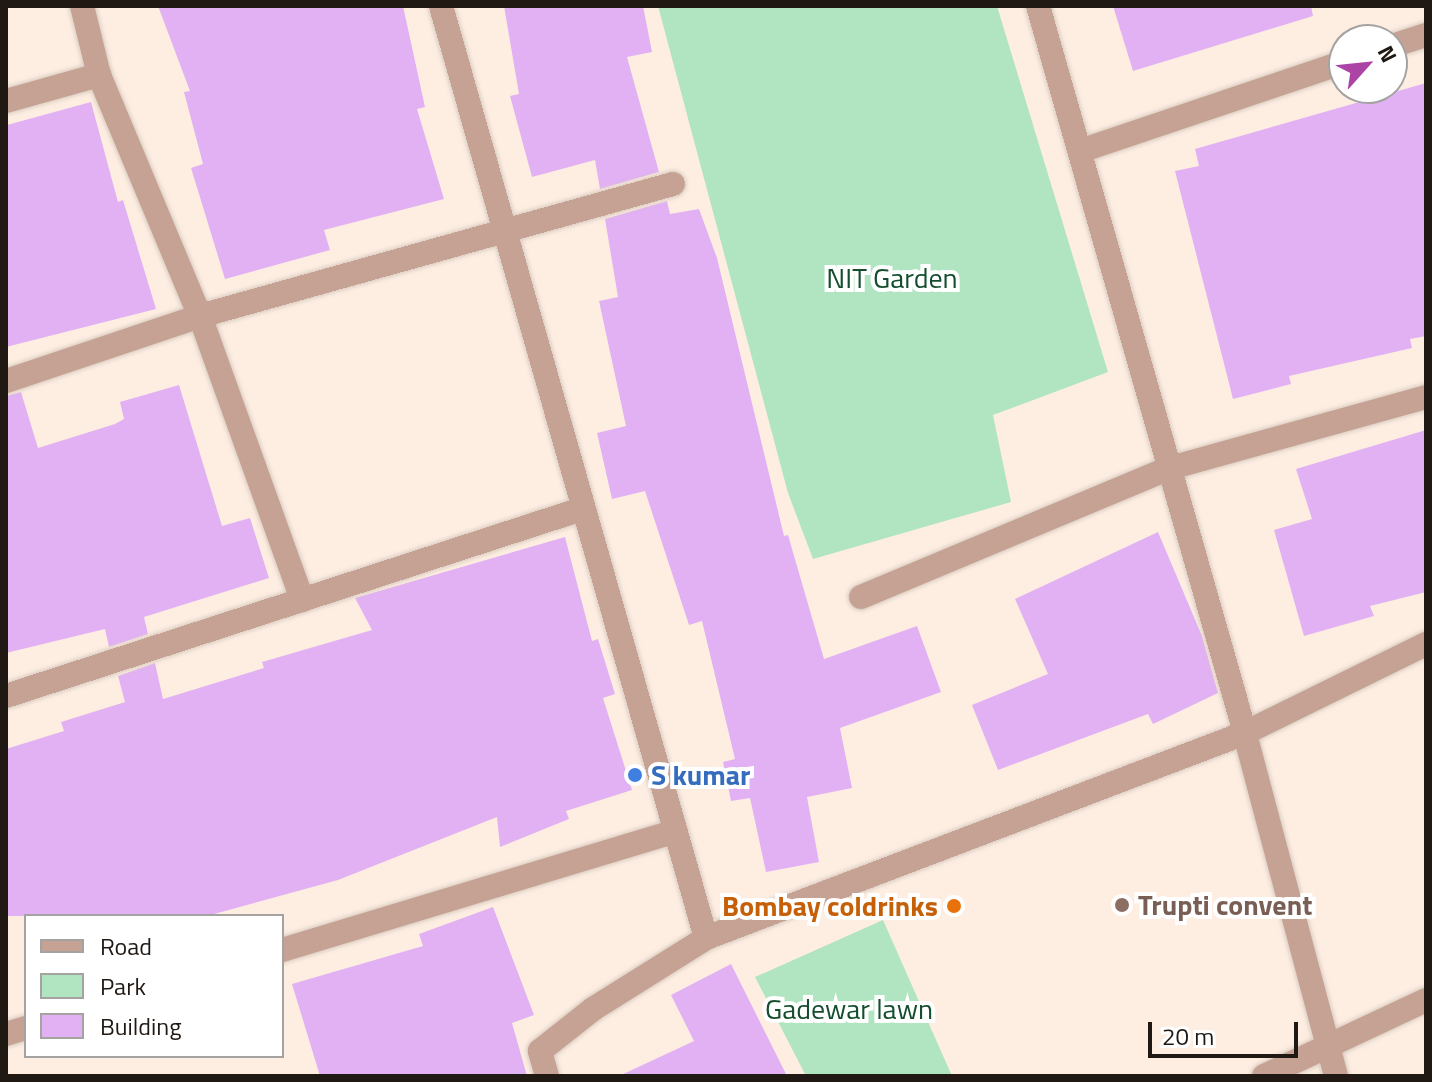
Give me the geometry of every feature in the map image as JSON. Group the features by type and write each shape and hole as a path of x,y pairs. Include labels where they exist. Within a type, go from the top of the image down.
{"street":[{"path":"82,6 99,75 200,316 302,600"},
{"path":"441,6 502,233 706,938"},
{"path":"1038,6 1245,733 1336,1076"},
{"path":"1080,151 1328,67"},
{"path":"6,101 99,75"},
{"path":"6,381 200,316 673,184"},
{"path":"861,597 1170,468 1426,397"},
{"path":"6,696 582,509"},
{"path":"547,1076 540,1051 593,1009 706,938 1245,733 1426,644"},
{"path":"284,949 675,831"},
{"path":"1264,1076 1426,1000"}],"green space":[{"name":"NIT Garden","path":"658,6 997,6 1108,372 993,415 1011,502 813,559 788,493"},
{"name":"Gadewar lawn","path":"883,920 952,1076 806,1076 755,977"}],"building":[{"path":"158,6 403,6 425,107 417,109 444,199 324,230 330,250 225,279 191,168 203,164 184,92 190,91"},
{"path":"504,6 643,6 652,52 627,57 659,172 600,189 595,160 532,177 510,96 519,94"},
{"path":"1113,6 1311,6 1313,16 1133,71"},
{"path":"1426,83 1426,336 1410,339 1412,348 1289,376 1291,384 1233,399 1175,171 1199,166 1195,149 1352,104 1408,104 1408,88"},
{"path":"91,102 118,202 123,200 156,309 6,347 7,125"},
{"path":"667,201 670,214 699,209 717,258 784,536 788,535 824,659 917,626 941,692 840,728 852,788 807,797 819,862 766,872 750,798 731,801 723,762 735,759 702,621 689,625 645,491 612,499 597,433 626,426 599,301 618,297 605,219"},
{"path":"179,385 222,526 250,518 269,578 144,617 148,634 109,647 105,629 6,653 6,396 21,392 38,448 115,424 124,419 120,402"},
{"path":"1426,430 1426,592 1370,606 1374,616 1304,636 1274,530 1312,519 1296,469"},
{"path":"1158,532 1202,636 1218,693 1153,724 1148,714 998,770 972,705 1048,674 1015,599"},
{"path":"565,537 592,641 598,639 615,694 603,698 632,790 566,811 569,819 500,847 497,817 338,880 214,914 6,916 6,749 64,731 61,722 125,702 118,676 155,663 163,699 264,668 262,662 372,630 355,598"},
{"path":"493,907 534,1015 512,1023 527,1076 320,1076 292,984 423,946 419,934"},
{"path":"731,964 787,1076 619,1076 694,1041 671,995"}],"place":[{"name":"S kumar","path":"635,775"},
{"name":"Trupti convent","path":"1122,905"},
{"name":"Bombay coldrinks","path":"954,906"}]}
